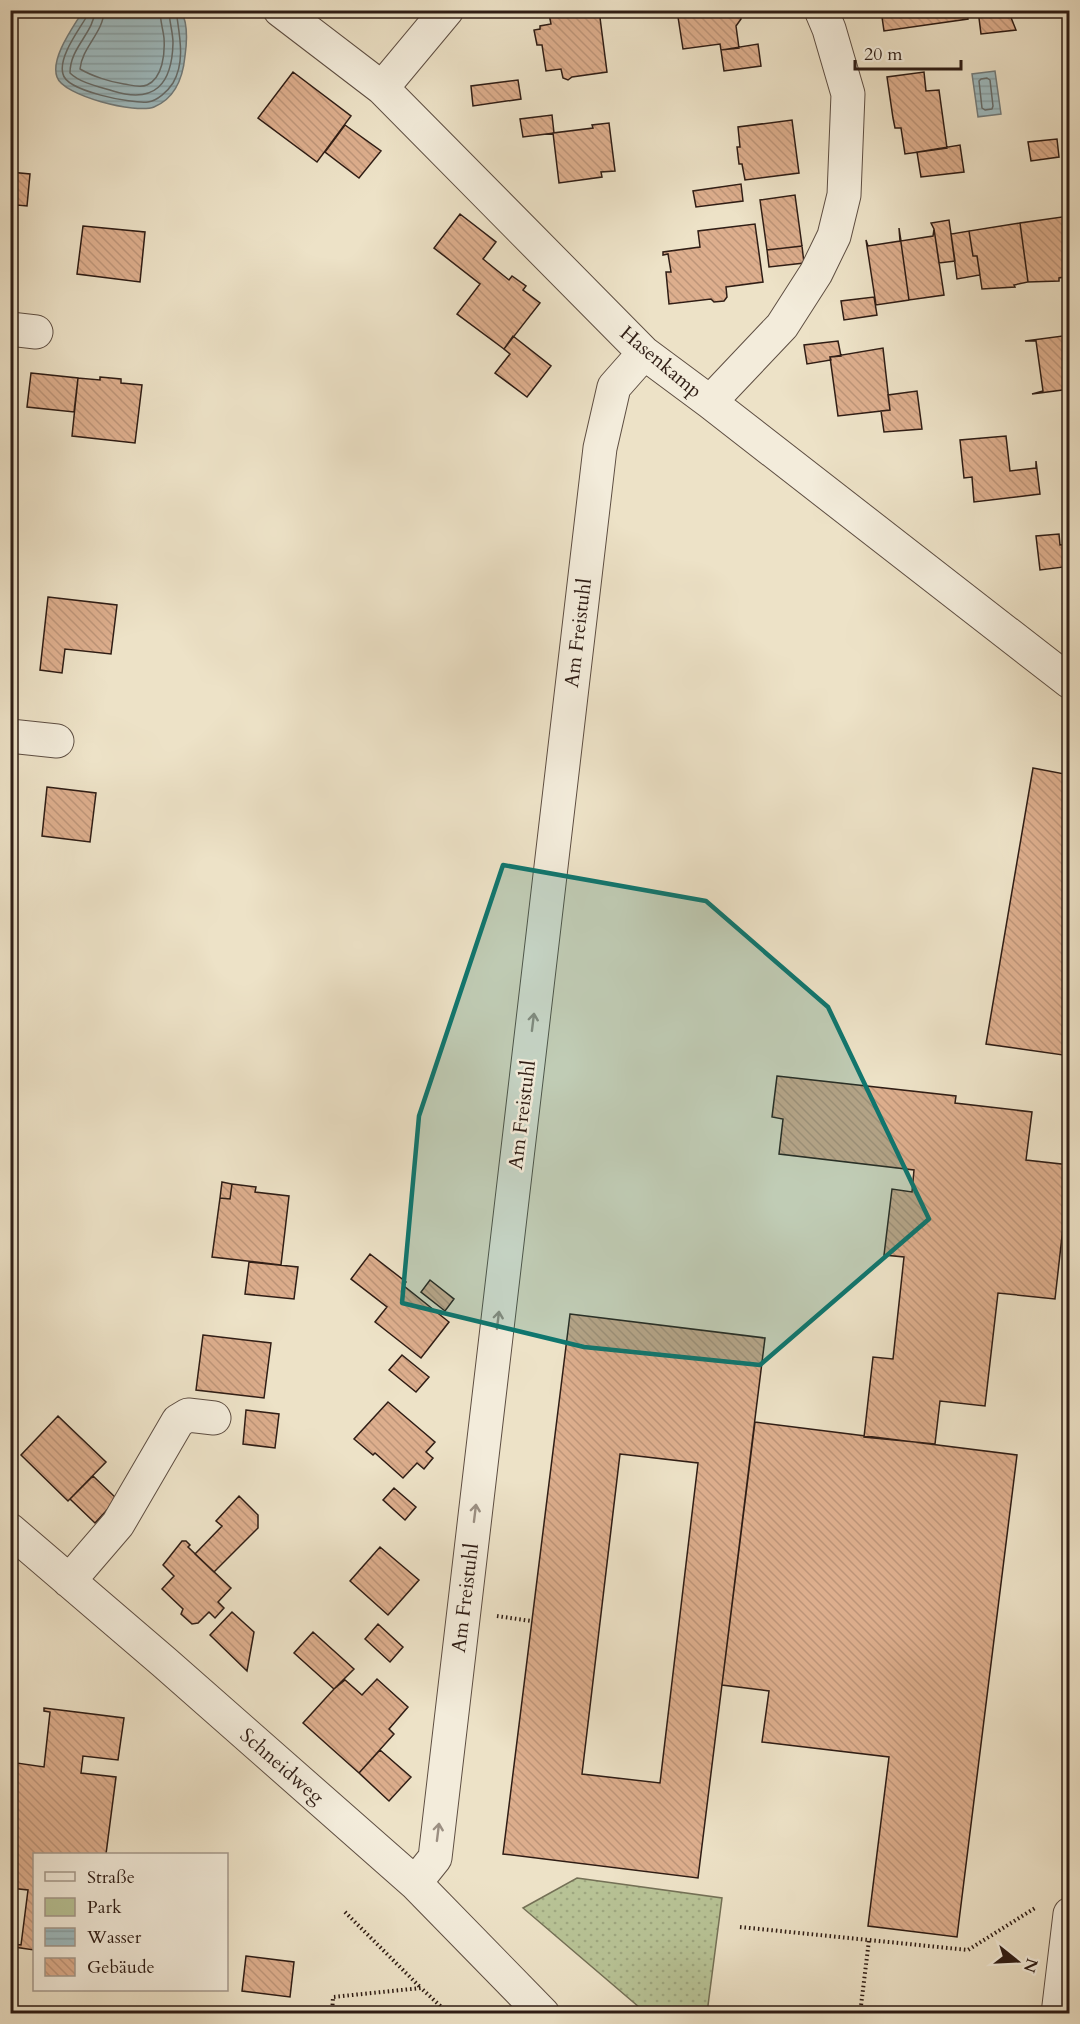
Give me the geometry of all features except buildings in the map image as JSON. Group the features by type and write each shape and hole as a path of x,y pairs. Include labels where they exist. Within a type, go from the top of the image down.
{"street":[{"name":"Hasenkamp","path":"280,10 382,88 644,353 1070,682"},
{"path":"382,88 447,10"},
{"path":"710,402 782,326 816,273 834,236 844,195 848,94 829,29 821,10"},
{"name":"Am Freistuhl","path":"415,1883 435,1858 600,448 614,387 644,353"},
{"path":"10,736 57,741"},
{"path":"69,1581 118,1524 178,1421 188,1415 214,1418"},
{"name":"Schneidweg","path":"10,1530 415,1883 543,2013"},
{"path":"1056,1908 1058,2013"}],"path":[{"path":"740,1927 968,1950 1056,1908"},
{"path":"345,1912 449,2013"},
{"path":"860,2013 869,1940"},
{"path":"332,2013 333,1997 421,1988"}],"highlighted area":[{"path":"503,865 706,901 828,1007 929,1219 760,1365 584,1347 402,1303 419,1116"}],"green space":[{"path":"577,1878 722,1898 707,2013 646,2013 523,1908"}],"water":[{"path":"83,11 181,11 186,33 186,51 182,72 177,86 162,103 145,108 117,106 72,91 57,77 56,69 60,52"},
{"path":"995,71 1001,114 978,117 972,74"}]}
